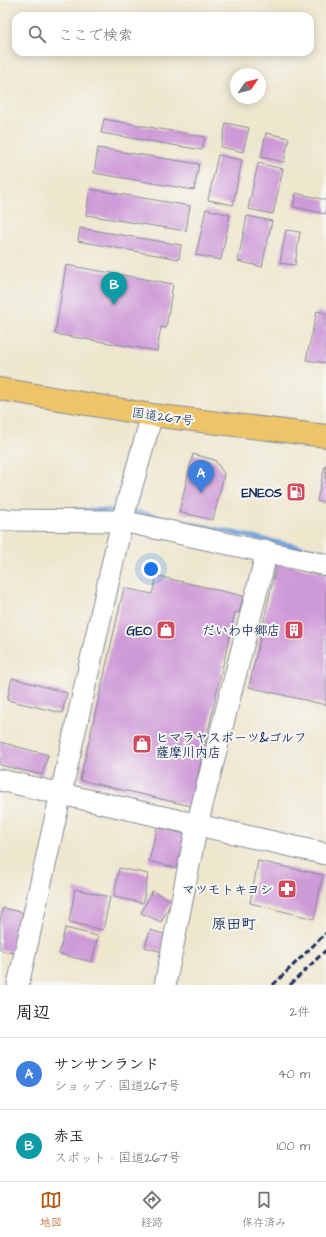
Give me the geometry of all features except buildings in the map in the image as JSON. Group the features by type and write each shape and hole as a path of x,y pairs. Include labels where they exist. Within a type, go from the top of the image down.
{"highway":[{"name":"国道267号","path":"0,389 152,415 326,436"}],"street":[{"path":"18,985 124,515 152,415"},
{"path":"0,520 124,515 267,552 326,565"},
{"path":"165,985 197,825 267,552"},
{"path":"0,780 326,854"}],"waterway":[{"path":"75,510 119,511"},
{"path":"129,512 141,513 326,553"}],"railway":[{"path":"273,985 326,933"},
{"path":"290,985 326,950"}],"place":[{"name":"赤玉","path":"114,305"},
{"name":"ENEOS","path":"296,492"},
{"name":"サンサンランド","path":"201,493"},
{"name":"GEO","path":"166,630"},
{"name":"だいわ中郷店","path":"294,630"},
{"name":"ヒマラヤスポーツ&ゴルフ 薩摩川内店","path":"142,744"},
{"name":"マツモトキヨシ","path":"287,889"}],"district":[{"name":"原田町","path":"234,924"}]}
